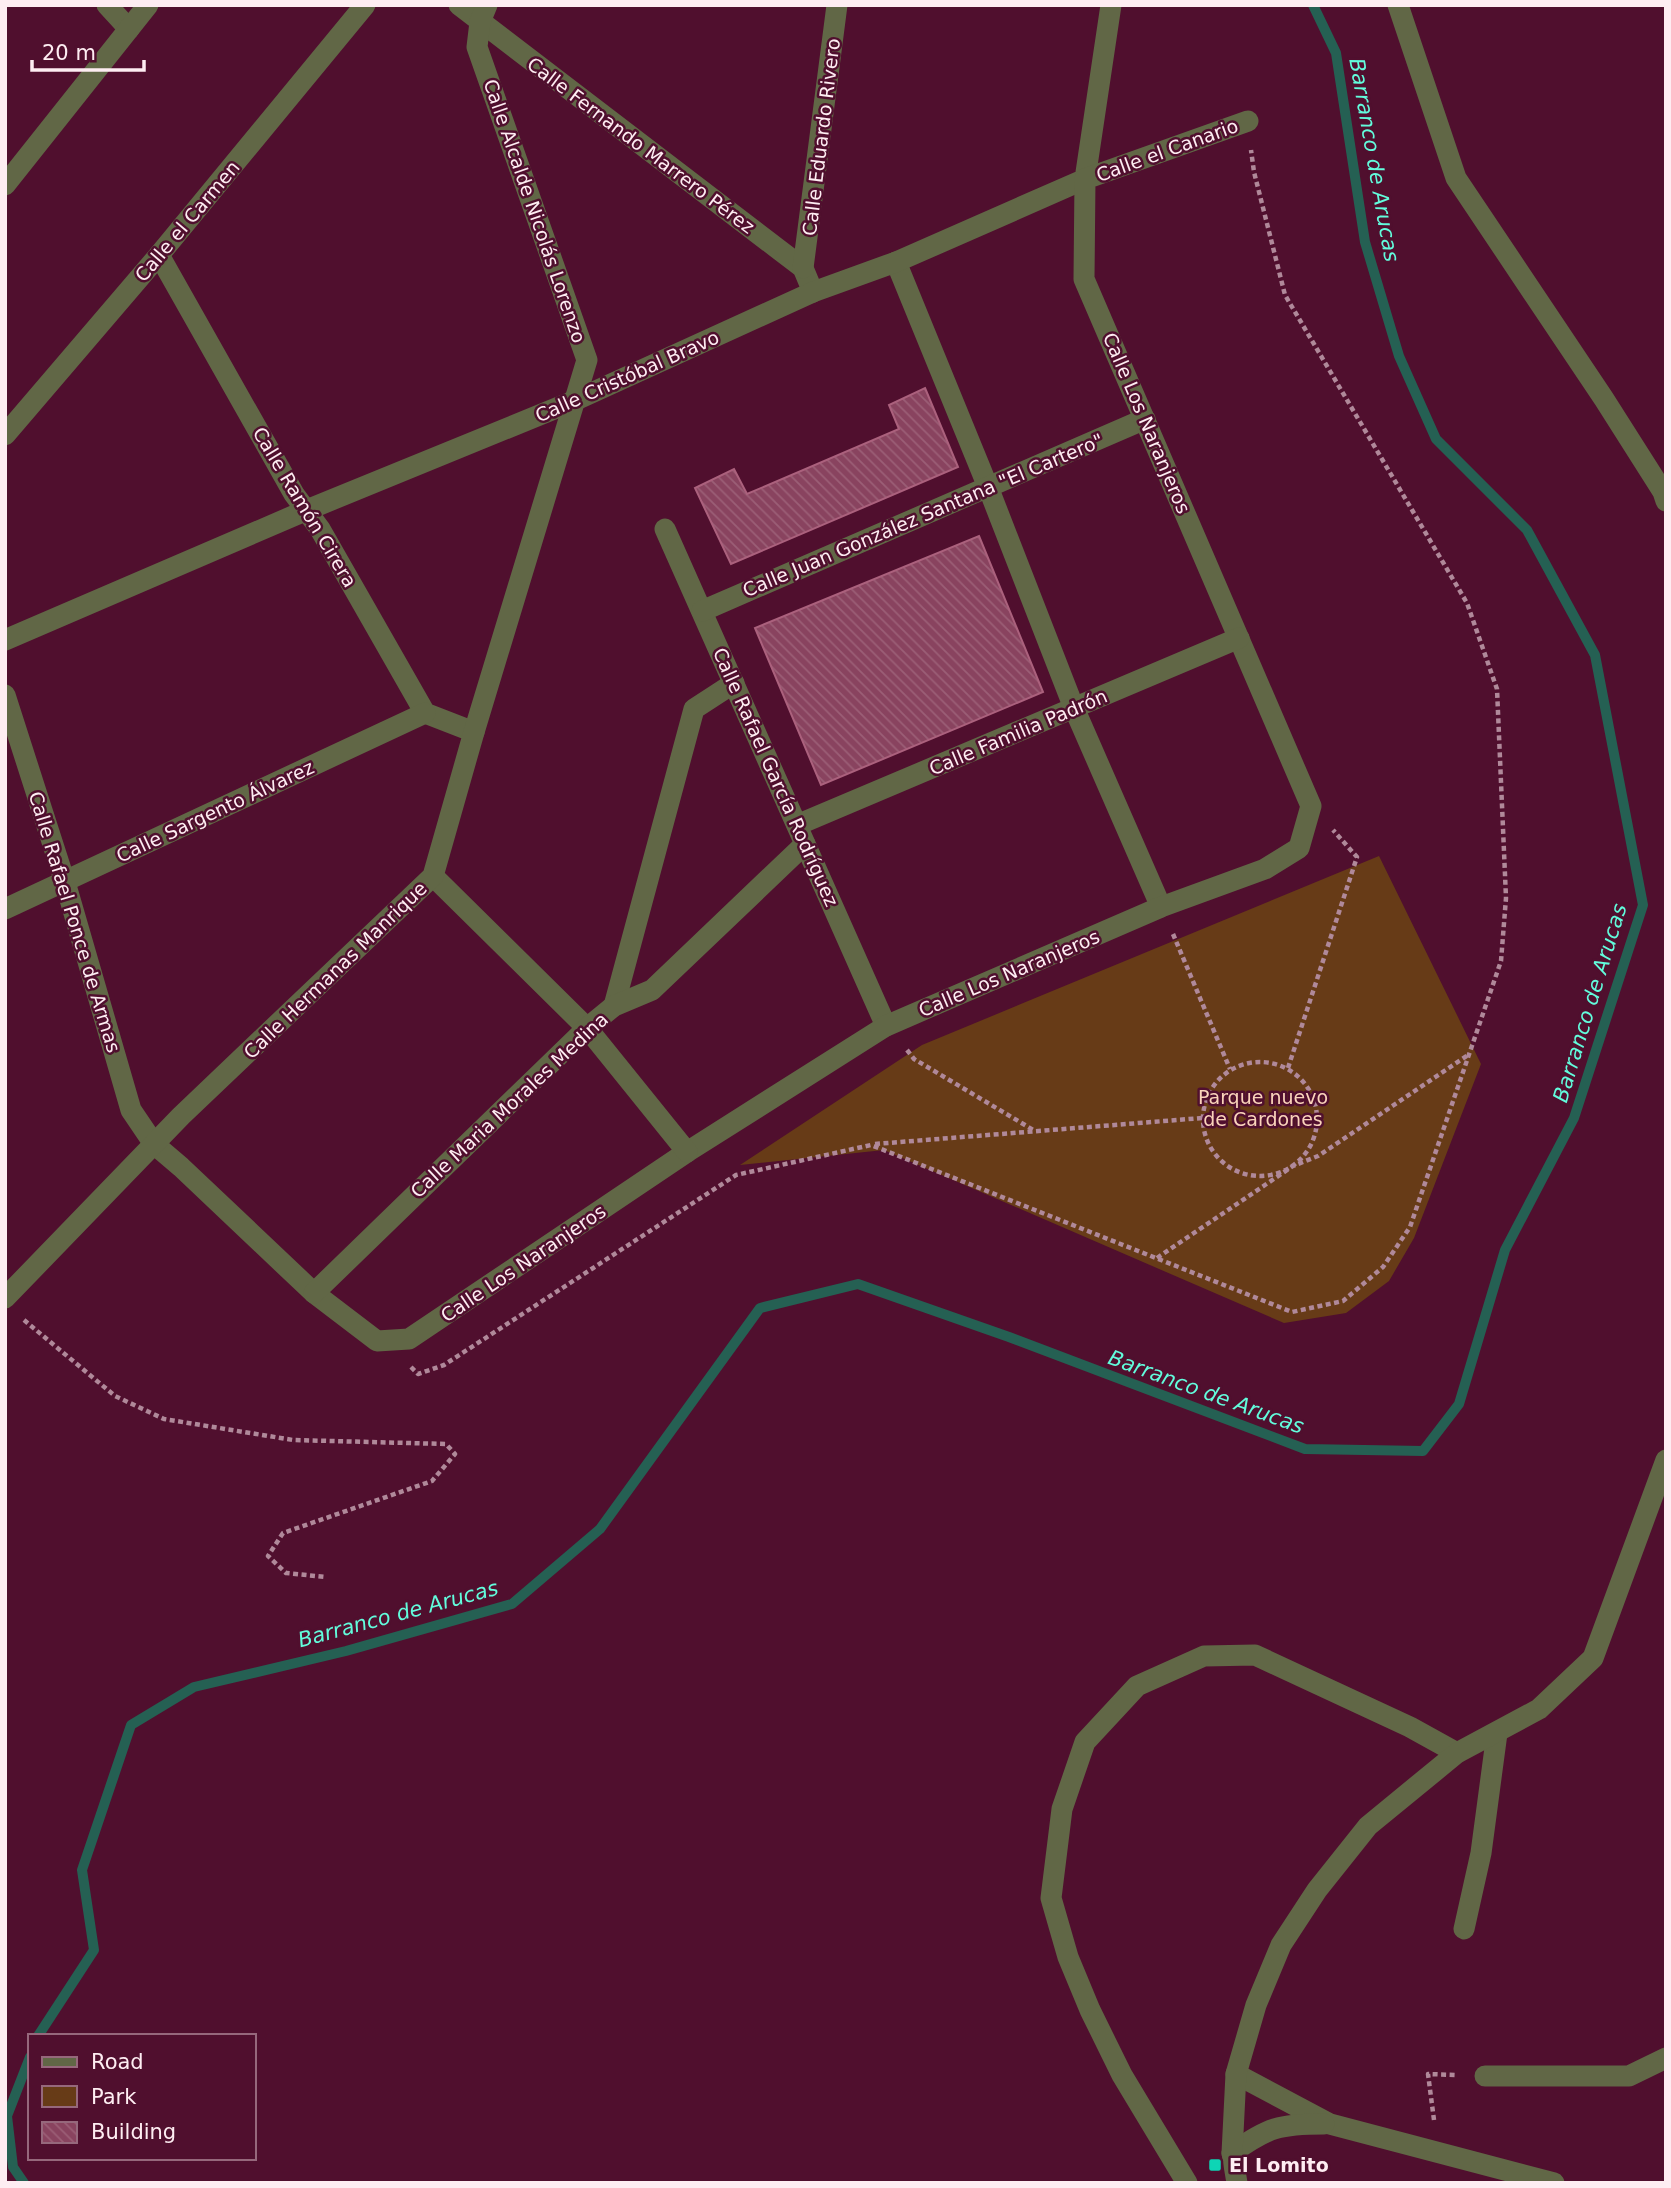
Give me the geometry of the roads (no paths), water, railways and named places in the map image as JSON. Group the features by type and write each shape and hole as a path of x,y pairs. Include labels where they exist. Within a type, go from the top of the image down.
{"street":[{"path":"107,5 129,29"},
{"path":"5,185 148,5"},
{"name":"Calle el Carmen","path":"5,435 159,255 365,5"},
{"name":"Calle Fernando Marrero Pérez","path":"459,5 483,14 803,268"},
{"name":"Calle Eduardo Rivero","path":"803,268 838,5"},
{"path":"1085,179 1111,5"},
{"path":"1398,5 1456,178 1604,399 1666,500"},
{"name":"Calle Alcalde Nicolás Lorenzo","path":"483,14 477,47 587,360 576,400"},
{"name":"Calle el Canario","path":"1085,179 1248,121"},
{"name":"Calle Cristóbal Bravo","path":"5,640 307,510 576,400 813,292 896,262 1085,179"},
{"name":"Calle Los Naranjeros","path":"314,1293 377,1341 409,1339 687,1152 887,1026 1161,907 1265,869 1299,848 1311,807 1084,279 1085,179"},
{"name":"Calle Ramón Cirera","path":"159,255 294,494 307,510 425,713"},
{"path":"896,262 1074,708 1161,907"},
{"path":"803,268 813,292"},
{"name":"Calle Hermanas Manrique","path":"10,1306 154,1144 433,876 474,732 576,400"},
{"name":"Calle Juan González Santana \"El Cartero\"","path":"702,611 1145,419"},
{"name":"Calle Rafael García Rodríguez","path":"665,529 887,1026"},
{"name":"Calle Familia Padrón","path":"801,834 1074,708 1239,638"},
{"path":"614,1006 694,709 734,683"},
{"name":"Calle Rafael Ponce de Armas","path":"5,695 65,882 131,1110 154,1144"},
{"path":"425,713 474,732"},
{"name":"Calle Sargento Álvarez","path":"5,909 425,713"},
{"name":"Calle Maria Morales Medina","path":"314,1293 587,1028 614,1006 652,990 801,834"},
{"path":"433,876 587,1028 687,1152"},
{"path":"154,1144 314,1293"},
{"path":"1237,2183 1232,2152 1236,2074 1256,2005 1281,1945 1317,1890 1368,1826 1457,1753 1539,1709 1593,1658 1666,1460"},
{"path":"1187,2183 1122,2075 1090,2010 1068,1957 1051,1898 1062,1809 1085,1742 1137,1686 1204,1656 1255,1655 1410,1727 1457,1753"},
{"path":"1464,1929 1481,1853 1497,1733"},
{"path":"1485,2076 1629,2076 1666,2058"},
{"path":"1236,2074 1330,2124 1554,2183"},
{"path":"1232,2152 1270,2129 1289,2124 1330,2124"}],"waterway":[{"name":"Barranco de Arucas","path":"39,2034 94,1950 82,1870 131,1725 194,1687 346,1651 512,1604 600,1529 760,1308 858,1284 1009,1337 1305,1449 1423,1451 1459,1404 1505,1250 1574,1118 1643,905 1595,655 1527,530 1436,439 1399,356 1365,242 1336,53 1313,5"},
{"name":"Barranco de Arucas","path":"24,2183 13,2167 7,2116 28,2062"}],"place":[{"name":"El Lomito","path":"1215,2165"}],"park label":[{"name":"Parque nuevo de Cardones","path":"1263,1108"}]}
